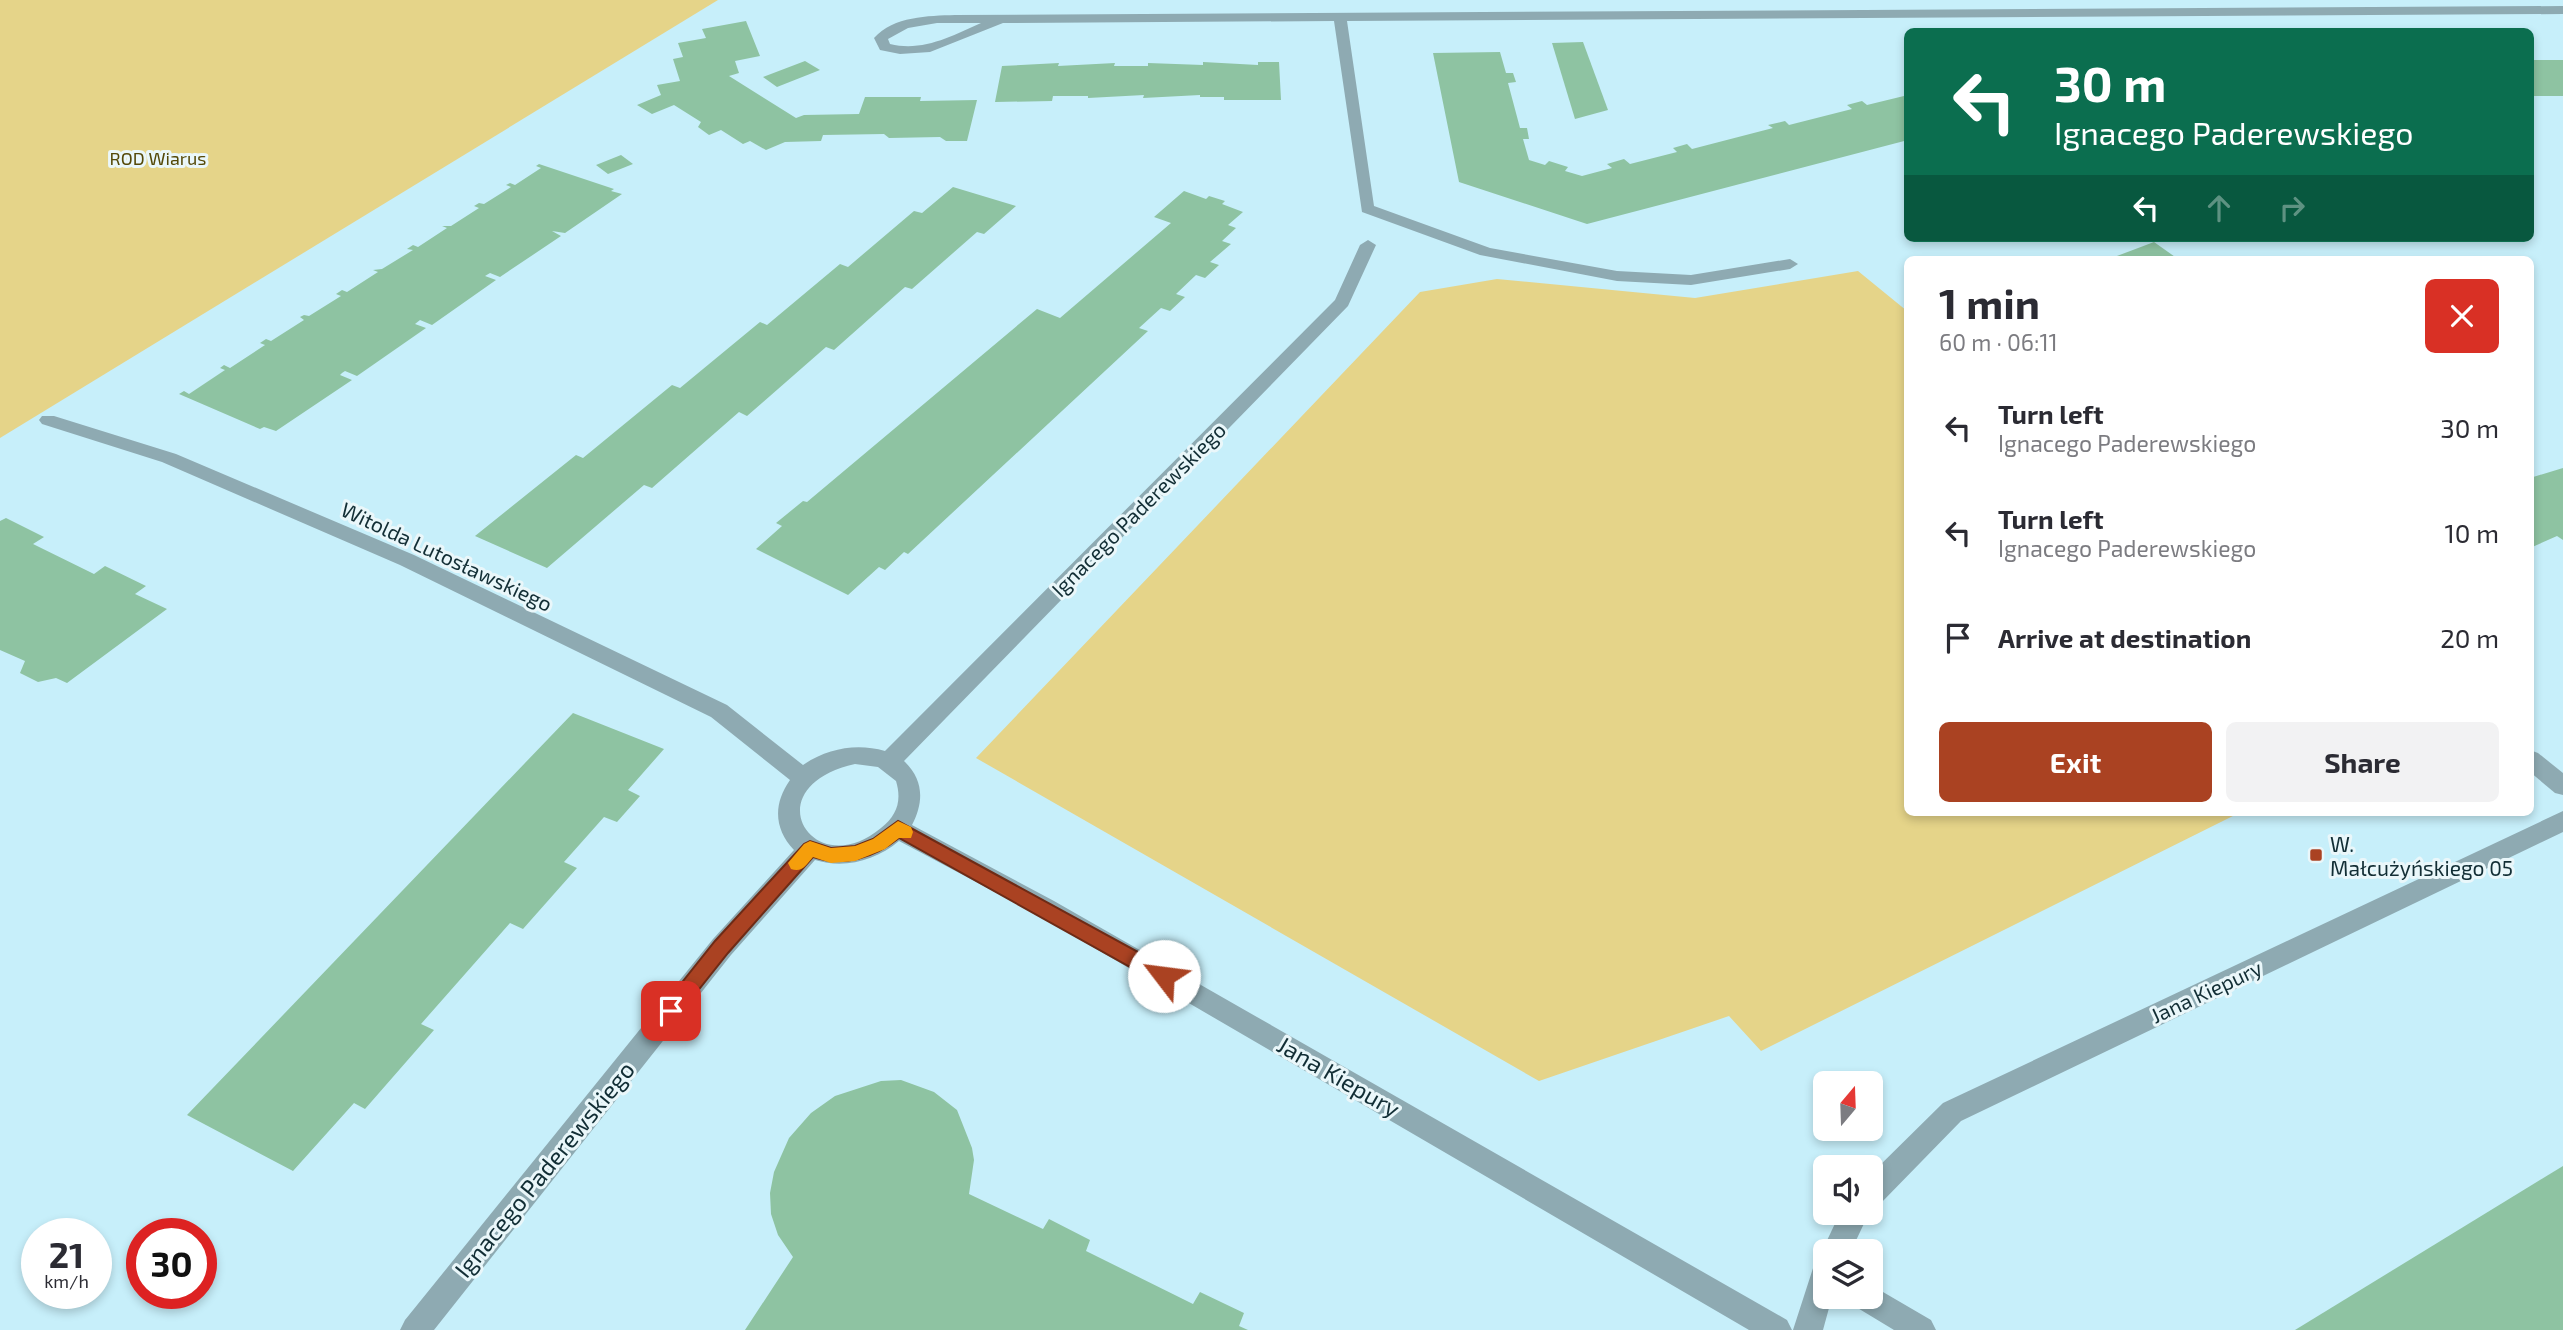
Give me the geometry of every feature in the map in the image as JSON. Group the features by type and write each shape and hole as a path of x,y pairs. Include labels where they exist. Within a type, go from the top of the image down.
{"street":[{"path":"1001,19 938,46 913,52 885,47 881,38 889,29 907,23 1001,19 2563,10"},
{"path":"2033,13 2040,28"},
{"path":"1340,17 1367,209 1486,252 1617,276 1691,280 1790,264"},
{"name":"Ignacego Paderewskiego","path":"890,761 1342,302 1368,245"},
{"name":"Witolda Lutosławskiego","path":"48,420 170,458 407,560 719,710 803,778"},
{"path":"874,755 890,761 902,771 909,783 909,806 898,829 879,844 855,853 831,855 810,849 796,839 789,825 787,810 793,793 803,778 836,758 874,755"},
{"path":"2534,762 2563,786"},
{"name":"Jana Kiepury","path":"1883,1181 1952,1112 2563,821"},
{"name":"Jana Kiepury","path":"898,829 1058,915 1777,1330"},
{"name":"Ignacego Paderewskiego","path":"415,1330 722,947 810,849"},
{"path":"1883,1307 1922,1330"},
{"path":"1808,1330 1814,1309"}],"green space":[{"name":"ROD Wiarus","path":"0,0 718,0 0,438"},
{"path":"1858,271 1904,309 1904,816 2233,816 1761,1051 1729,1016 1539,1081 976,758 1420,292 1497,279 1695,298"}],"building":[{"path":"746,21 760,56 735,61 739,73 729,76 796,118 804,115 859,114 865,97 921,97 920,101 977,100 967,141 946,141 940,137 889,138 884,134 823,135 821,141 785,142 766,150 750,141 743,144 721,130 709,135 698,127 701,122 674,105 652,114 637,105 661,95 657,85 680,81 673,59 683,57 678,43 706,38 702,29"},
{"path":"1583,42 1608,110 1575,119 1552,43"},
{"path":"1500,52 1506,73 1513,73 1516,82 1508,83 1520,128 1527,128 1529,139 1523,139 1529,160 1545,165 1549,161 1568,167 1565,171 1582,176 1612,168 1607,164 1624,159 1630,164 1677,152 1673,148 1687,144 1692,149 1773,128 1768,125 1785,121 1789,125 1852,109 1847,105 1862,101 1867,105 1904,96 1904,141 1587,224 1459,182 1433,53"},
{"path":"2534,60 2563,60 2563,96 2534,96"},
{"path":"805,61 820,70 777,87 763,77"},
{"path":"1203,62 1258,65 1258,62 1279,62 1281,100 1224,100 1224,97 1200,95 1143,98 1144,95 1088,98 1053,96 1052,101 995,102 1002,66 1059,63 1058,66 1115,63 1114,66 1148,66 1148,63 1203,65"},
{"path":"621,155 633,164 608,174 596,165"},
{"path":"539,164 622,194 565,233 552,231 561,236 500,277 490,273 485,276 496,280 432,325 420,320 415,324 426,328 357,376 345,371 342,373 340,375 352,380 276,431 264,427 260,429 179,394 184,391 189,394 225,370 220,368 224,365 230,368 265,345 260,343 266,339 271,341 304,320 300,317 309,316 341,296 336,294 342,290 347,292 378,272 373,270 382,269 413,250 407,249 413,245 418,247 447,228 442,226 451,226 479,208 474,206 484,204 511,187 506,185 515,185 541,168 536,166"},
{"path":"953,187 1016,206 984,234 977,232 912,289 905,287 834,350 826,347 747,416 739,412 652,488 644,485 547,568 475,536 576,455 583,458 672,385 680,388 760,322 767,325 840,264 848,267 914,211 922,213"},
{"path":"1184,191 1206,199 1209,196 1225,201 1222,204 1243,212 1228,225 1236,228 1222,241 1231,244 1210,262 1219,265 1205,278 1196,275 1176,294 1185,297 1170,311 1161,308 1139,328 1148,331 908,554 904,552 885,570 879,567 848,595 756,549 782,526 776,523 803,501 807,502 1037,309 1060,318 1171,223 1154,217"},
{"path":"2154,242 2174,256 2117,256"},
{"path":"2563,468 2563,540 2557,536 2534,546 2534,477"},
{"path":"6,518 44,537 33,544 94,574 105,566 146,586 135,594 167,609 67,683 56,678 38,682 20,673 25,661 0,650 0,521"},
{"path":"573,713 664,749 628,790 640,796 617,822 604,817 564,862 577,868 523,929 510,923 421,1024 434,1030 365,1109 354,1103 293,1171 187,1115"},
{"path":"901,1080 934,1092 957,1110 974,1160 969,1194 1043,1229 1049,1219 1090,1240 1086,1251 1193,1304 1200,1292 1244,1313 1239,1326 1248,1330 745,1330 793,1257 778,1235 771,1214 770,1193 774,1172 789,1138 811,1113 835,1096 881,1081"},
{"path":"2563,1166 2563,1330 2295,1330"}],"slow traffic":[{"path":"797,863 810,849 831,855 855,853 879,844 898,829 904,832"}],"place":[{"name":"W. Małcużyńskiego 05","path":"2316,855"}],"route":[{"path":"671,1011 722,947 810,849 831,855 855,853 879,844 898,829 1046,908 1164,976"}]}
